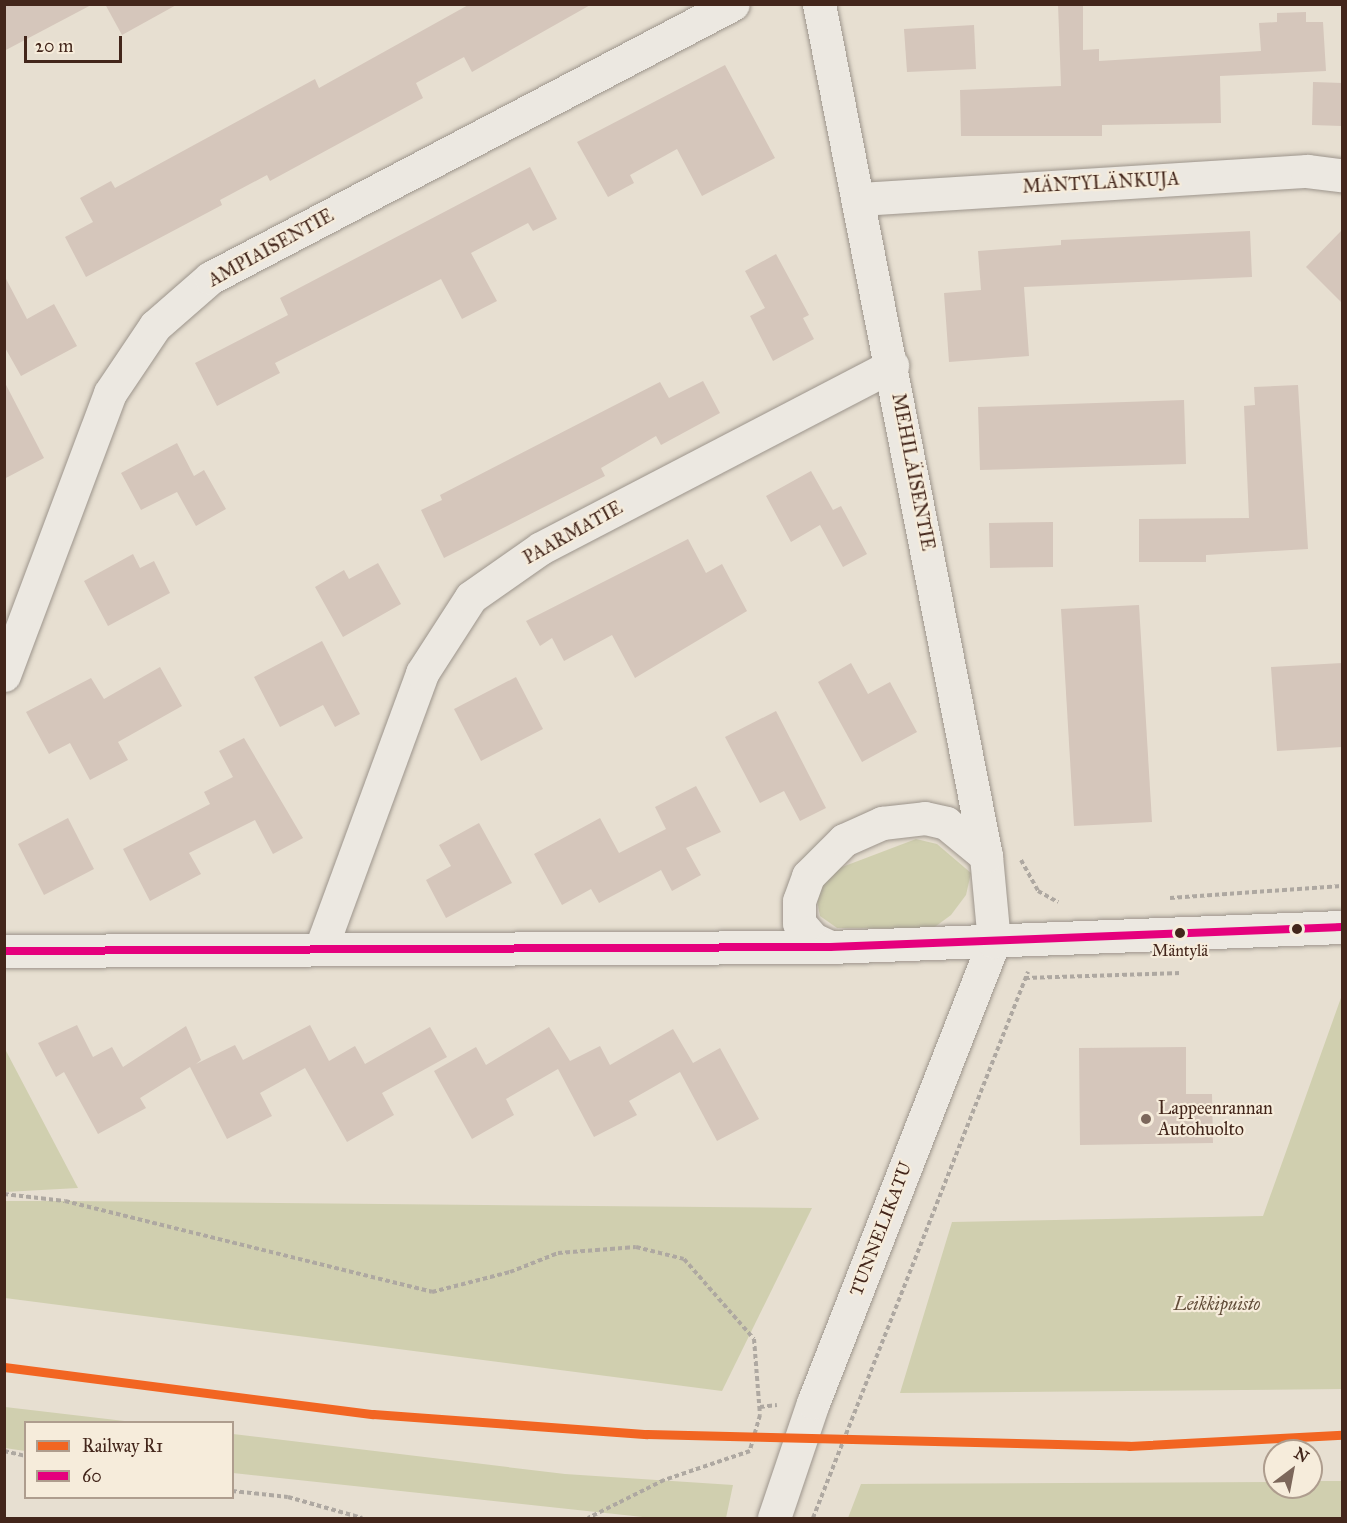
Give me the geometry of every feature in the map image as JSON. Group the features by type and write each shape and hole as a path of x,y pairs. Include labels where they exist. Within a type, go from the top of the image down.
{"street":[{"name":"AMPIAISENTIE","path":"4,675 110,393 156,326 210,278 733,4"},
{"name":"MEHILÄISENTIE","path":"819,4 860,199 986,856 994,942"},
{"name":"MÄNTYLÄNKUJA","path":"860,199 1295,172 1342,175"},
{"name":"PAARMATIE","path":"321,948 422,673 471,597 541,548 892,365"},
{"path":"830,947 813,939 799,923 799,901 808,876 844,840 882,823 925,818 946,823 986,856"},
{"path":"4,951 830,947 994,942 1039,943 1342,927"},
{"name":"TUNNELIKATU","path":"774,1518 813,1402 994,942"}],"path":[{"path":"1156,899 1342,886"},
{"path":"813,1518 1039,943 1058,902 1069,902"},
{"path":"1025,978 1181,973"},
{"path":"4,1194 65,1202 432,1292 510,1272 558,1252 636,1247 684,1259 754,1339 760,1415 750,1451 664,1480 588,1518"},
{"path":"4,1451 24,1456"},
{"path":"234,1491 288,1497 362,1518"}],"green space":[{"path":"916,839 937,844 971,873 966,895 951,915 932,929 837,928 820,916 816,895 821,875"},
{"name":"Leikkipuisto","path":"1342,995 1342,1389 900,1393 952,1222 1263,1216"},
{"path":"5,1049 78,1188 5,1192"},
{"path":"5,1201 812,1208 722,1391 5,1298"},
{"path":"5,1407 124,1421 24,1421 24,1451 5,1448"},
{"path":"234,1434 565,1474 733,1485 726,1518 652,1518 234,1473"},
{"path":"1323,1481 1342,1481 1342,1517 848,1518 861,1484 1263,1482 1263,1499 1323,1499"}],"building":[{"path":"4,4 93,4 4,51"},
{"path":"105,4 178,4 122,35"},
{"path":"470,4 592,4 472,72 464,57 416,83 423,98 270,181 267,175 220,200 222,205 86,277 65,237 93,222 80,198 111,181 115,188 315,79 319,88"},
{"path":"1058,4 1083,4 1083,50 1099,49 1099,61 1261,51 1259,23 1277,22 1277,13 1306,12 1306,22 1323,22 1326,71 1220,76 1221,123 1102,125 1102,136 961,136 960,90 1061,86"},
{"path":"974,25 976,69 907,72 904,29"},
{"path":"725,65 775,158 702,196 677,149 630,175 634,183 608,197 577,142"},
{"path":"1313,82 1342,83 1342,126 1312,125"},
{"path":"530,167 557,219 533,231 528,223 471,253 497,301 462,319 441,279 275,363 280,373 217,406 195,363 288,315 280,298"},
{"path":"1342,230 1342,303 1306,267"},
{"path":"1250,231 1252,277 1024,287 1029,356 949,362 944,293 981,290 978,251 1061,245 1061,240"},
{"path":"776,254 809,315 803,318 814,339 773,361 750,316 765,308 745,271"},
{"path":"4,275 27,319 54,304 77,346 21,376 4,346"},
{"path":"4,381 44,458 4,479"},
{"path":"703,381 720,413 661,445 656,436 601,468 605,476 444,558 421,510 442,500 440,495 660,382 669,398"},
{"path":"1298,385 1308,549 1206,555 1206,562 1139,562 1139,519 1249,518 1244,406 1255,405 1254,387"},
{"path":"1184,400 1186,464 980,470 978,407"},
{"path":"177,443 194,476 204,470 226,509 196,526 177,492 141,510 121,473"},
{"path":"811,471 833,510 841,506 867,554 843,567 820,525 791,542 766,496"},
{"path":"1053,522 1053,567 990,568 989,523"},
{"path":"688,539 706,573 722,564 747,611 635,678 612,635 564,661 552,638 540,646 526,621"},
{"path":"133,554 140,568 154,561 170,593 108,626 84,581"},
{"path":"378,563 401,604 343,637 315,587 344,570 349,579"},
{"path":"1139,605 1152,822 1074,826 1061,609"},
{"path":"322,641 360,714 335,727 323,705 280,727 254,677"},
{"path":"851,663 868,694 890,682 917,732 862,762 818,682"},
{"path":"1342,663 1342,747 1277,751 1271,667"},
{"path":"160,667 182,706 118,742 128,760 90,780 70,743 49,754 26,712 91,678 104,699"},
{"path":"516,677 543,729 481,761 454,709"},
{"path":"776,711 826,808 800,821 784,791 760,803 725,737"},
{"path":"244,738 303,838 273,854 255,820 189,853 201,874 150,901 123,849 210,804 204,792 233,777 219,751"},
{"path":"696,786 721,832 686,848 701,875 672,891 661,870 599,903 591,889 562,905 534,854 600,818 619,853 666,829 655,807"},
{"path":"68,818 94,869 44,895 18,844"},
{"path":"479,823 512,883 446,918 426,880 451,866 439,845"},
{"path":"77,1025 93,1057 112,1047 123,1067 186,1026 201,1060 196,1064 235,1045 243,1060 310,1025 329,1061 355,1046 365,1064 430,1027 447,1057 382,1093 394,1115 347,1142 305,1068 260,1093 272,1116 227,1139 190,1067 140,1098 146,1108 98,1134 64,1072 56,1077 38,1043"},
{"path":"549,1027 570,1061 600,1046 610,1065 673,1029 693,1063 720,1048 759,1119 717,1141 680,1072 629,1101 637,1115 594,1137 558,1069 506,1099 514,1115 472,1139 434,1071 476,1047 486,1065"},
{"name":"Lappeenrannan Autohuolto","path":"1186,1047 1186,1094 1212,1094 1213,1143 1080,1145 1079,1048"}],"rail line":[{"name":"R1","path":"4,1367 373,1414 647,1434 1129,1446 1342,1435"}],"transit line":[{"name":"60","path":"4,951 830,947 1342,927"}],"place":[{"name":"Mäntylä","path":"1180,933"},
{"name":"Lappeenrannan Autohuolto","path":"1146,1119"}]}
